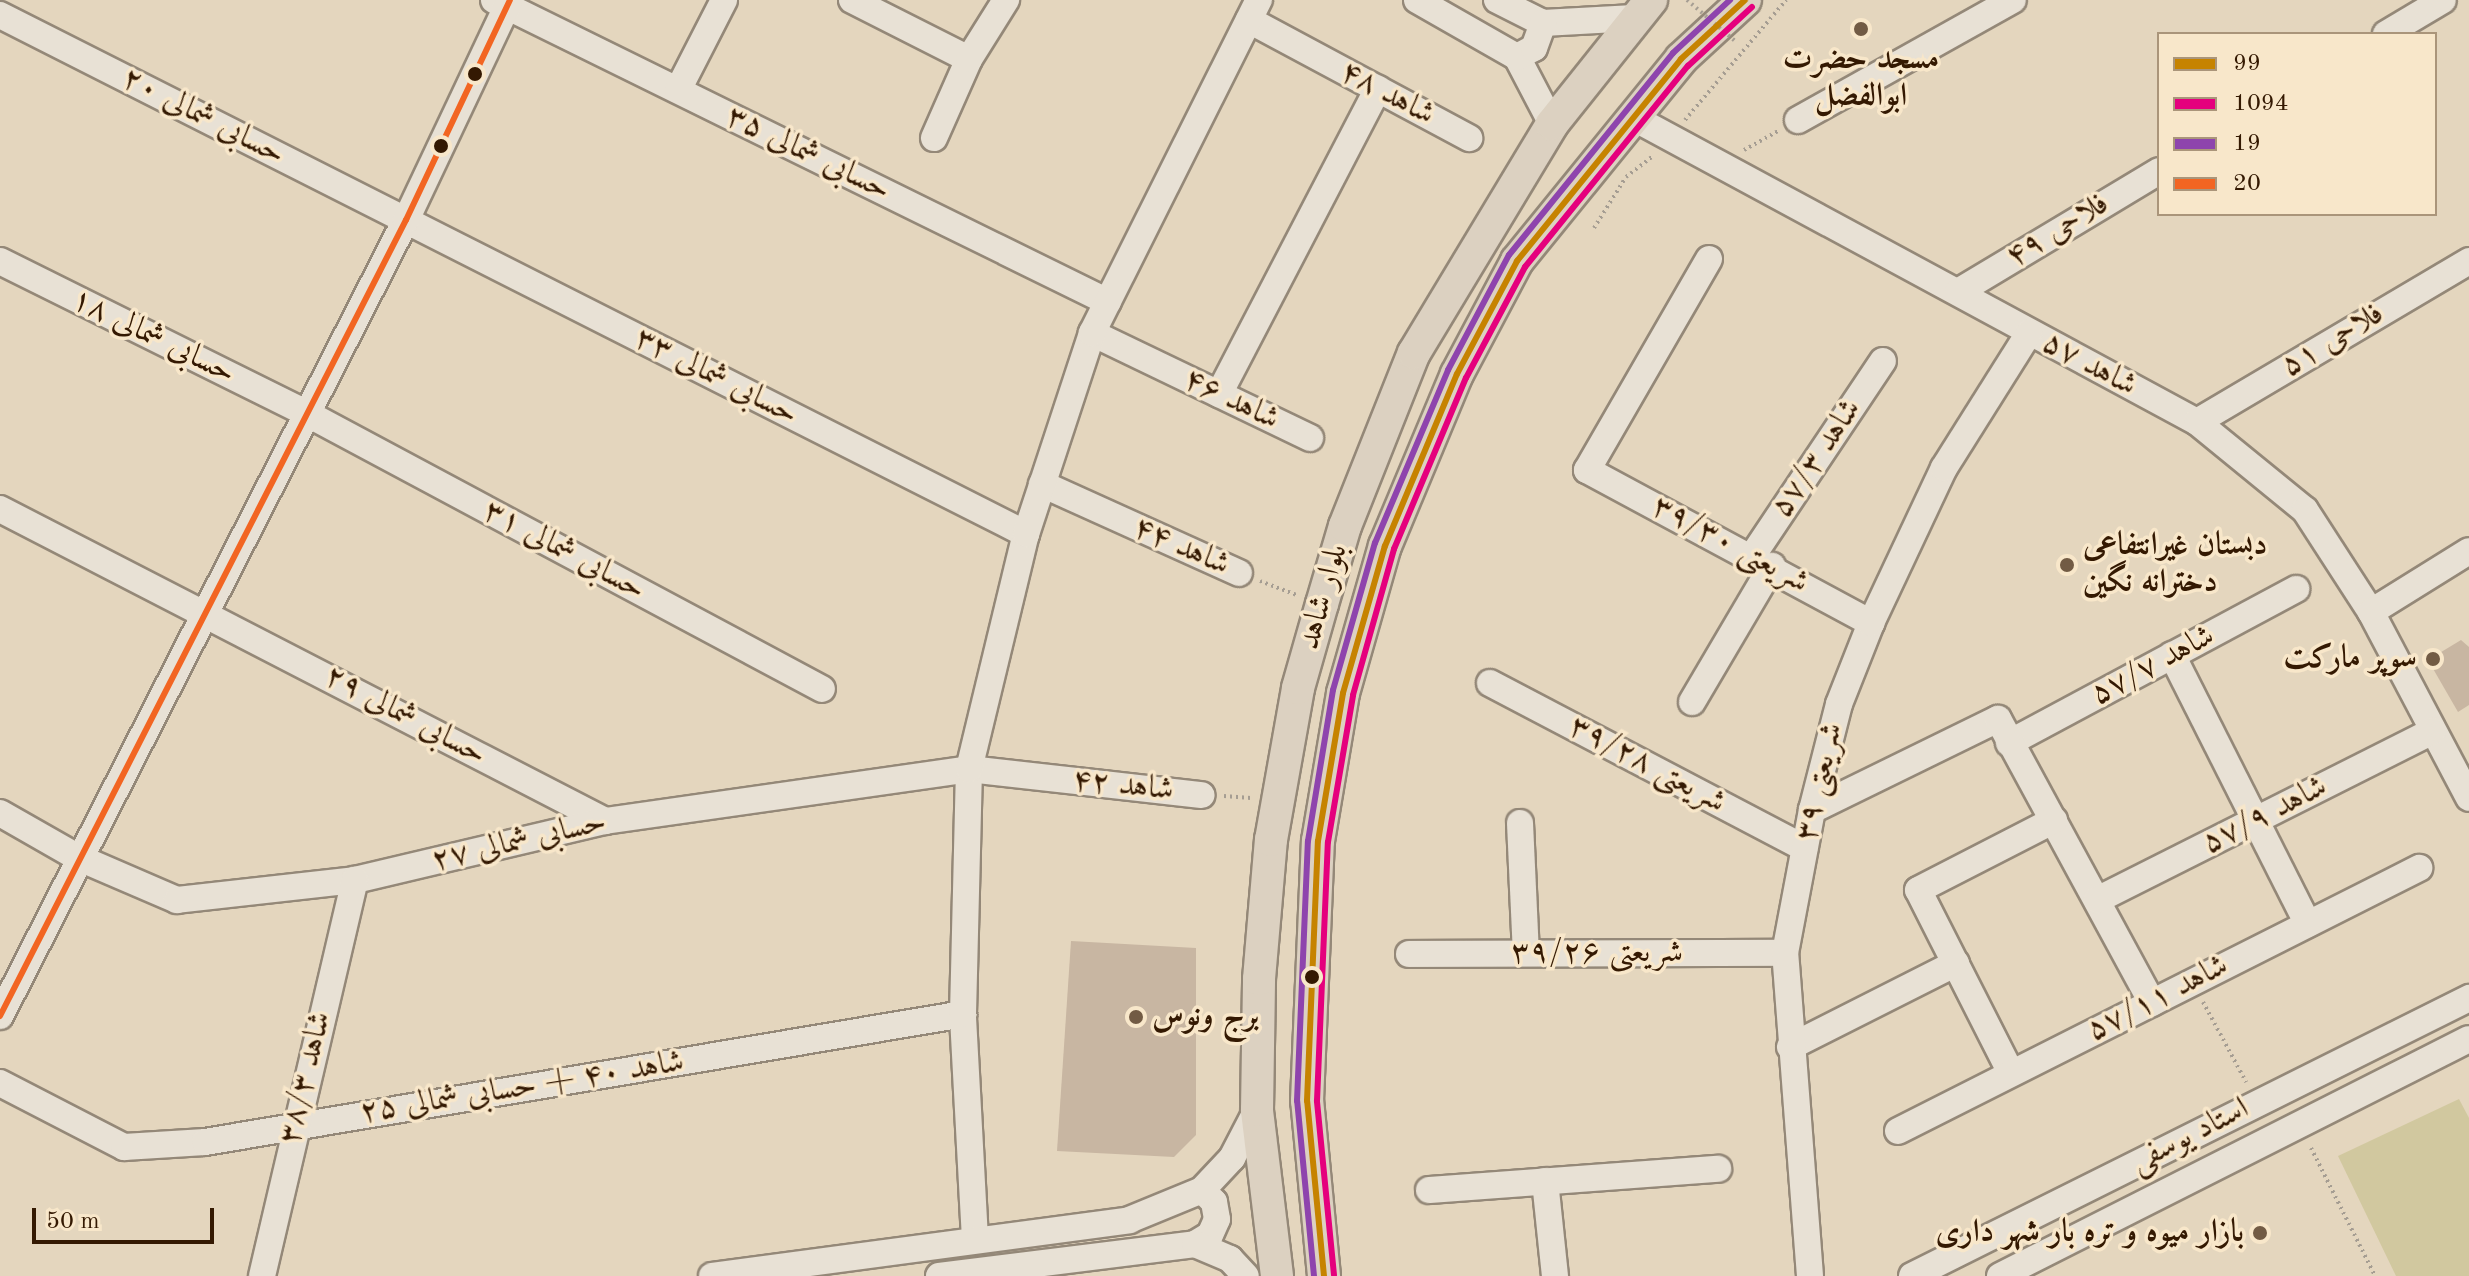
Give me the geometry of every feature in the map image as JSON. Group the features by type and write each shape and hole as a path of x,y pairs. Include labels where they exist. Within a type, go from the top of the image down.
{"main road":[{"name":"بلوار شاهد","path":"1324,1276 1307,1101 1309,977 1318,841 1343,693 1385,546 1457,374 1517,261 1681,59 1745,0"},
{"name":"بلوار شاهد","path":"1277,1276 1257,1110 1259,979 1278,800 1298,688 1322,604 1345,526 1414,353 1552,124 1642,9"}],"street":[{"path":"678,90 724,0"},
{"path":"852,0 969,59"},
{"path":"934,138 969,59 1006,0"},
{"path":"1417,0 1517,57 1552,124"},
{"path":"1497,0 1543,23 1642,9"},
{"path":"1798,120 2013,0"},
{"path":"2389,32 2443,0"},
{"path":"0,1016 77,857 406,220 504,2"},
{"name":"حسابی شمالی ۳۵","path":"504,2 1108,302"},
{"path":"975,1239 963,1014 969,769 1026,534 1092,333 1254,10"},
{"name":"شاهد ۴۸","path":"1254,10 1378,89 1469,138"},
{"name":"حسابی شمالی ۲۰","path":"0,15 406,220"},
{"path":"1517,57 1534,48 1543,23"},
{"path":"1219,394 1378,89"},
{"name":"شاهد ۵۷","path":"1634,118 1675,137 2197,422 2305,510 2371,612 2469,798"},
{"name":"فلاحی ۴۹","path":"1958,292 2157,172"},
{"name":"حسابی شمالی ۳۳","path":"406,220 1026,534"},
{"name":"شریعتی ۳۹/۳۰","path":"1709,259 1587,470 1871,623"},
{"name":"حسابی شمالی ۱۸","path":"0,261 306,413"},
{"name":"فلاحی ۵۱","path":"2197,422 2469,261"},
{"name":"شاهد ۴۶","path":"1092,333 1310,438"},
{"name":"شریعتی ۳۹","path":"1810,1276 1785,953 1812,810 1839,704 1871,623 1944,468 2029,333"},
{"name":"شاهد ۵۷/۳","path":"1692,702 1762,562 1883,361"},
{"name":"حسابی شمالی ۳۱","path":"306,413 822,689"},
{"name":"شاهد ۴۴","path":"1042,484 1239,573"},
{"name":"حسابی شمالی ۲۹","path":"0,509 605,821"},
{"path":"2371,612 2469,551"},
{"name":"شاهد ۵۷/۷","path":"2009,743 2296,589"},
{"path":"2172,655 2308,924"},
{"name":"شریعتی ۳۹/۲۸","path":"1490,683 1804,848"},
{"path":"1812,810 1998,719 2152,1003"},
{"name":"شاهد ۵۷/۹","path":"2097,900 2433,731"},
{"name":"شاهد ۴۲","path":"969,769 1202,795"},
{"name":"حسابی شمالی ۲۷","path":"0,813 77,857 177,900 355,880 605,821 969,769"},
{"path":"2011,1073 1918,890 2054,820"},
{"path":"1520,823 1526,953"},
{"name":"شاهد ۵۷/۱۱","path":"1898,1131 2419,868"},
{"name":"شاهد ۳۸/۳","path":"262,1276 293,1126 355,880"},
{"name":"شریعتی ۳۹/۲۶","path":"1409,954 1785,953"},
{"path":"1790,1047 1956,963"},
{"name":"استاد یوسفی","path":"1912,1276 2469,998"},
{"name":"شاهد ۴۰ + حسابی شمالی ۲۵","path":"0,1083 124,1147 205,1142 963,1014"},
{"name":"استاد یوسفی","path":"2000,1276 2469,1039"},
{"path":"712,1276 1129,1220 1202,1190 1232,1158 1257,1110"},
{"path":"1429,1190 1718,1169"},
{"path":"1545,1181 1555,1276"},
{"path":"939,1276 1195,1244 1210,1235 1217,1219 1214,1202 1202,1190"},
{"path":"1195,1244 1230,1259 1246,1276"}],"path":[{"path":"1687,0 1734,40"},
{"path":"1594,228 1626,177 1675,137 1726,66 1786,0"},
{"path":"1721,163 1798,120"},
{"name":"شاهد ۴۴","path":"1239,573 1322,604"},
{"name":"شاهد ۴۲","path":"1202,795 1278,800"},
{"path":"2192,982 2257,1102"},
{"path":"2299,1124 2375,1276"}],"shaded area":[{"path":"2459,1099 2469,1118 2469,1276 2396,1276 2338,1156"}],"building":[{"path":"2461,640 2469,647 2469,705 2458,712 2428,660"},
{"name":"برج ونوس","path":"1071,941 1196,948 1196,1135 1174,1157 1057,1151"}],"transit line":[{"name":"20","path":"0,1016 406,220 510,0"},
{"name":"19","path":"1314,1276 1297,1101 1308,841 1333,690 1375,543 1448,370 1509,255 1673,53 1730,0"},
{"name":"99","path":"1324,1276 1307,1101 1318,841 1343,693 1385,546 1457,374 1517,261 1681,59 1745,0"},
{"name":"1094","path":"1334,1275 1317,1101 1328,842 1353,695 1394,549 1466,378 1525,267 1688,66 1752,7"}],"place":[{"name":"مسجد حضرت ابوالفضل","path":"1861,29"},
{"name":"دبستان غیرانتفاعی دخترانه نگین","path":"2067,565"},
{"name":"سوپر مارکت","path":"2433,659"},
{"name":"برج ونوس","path":"1136,1017"},
{"name":"بازار میوه و تره بار شهر داری","path":"2260,1233"}]}
